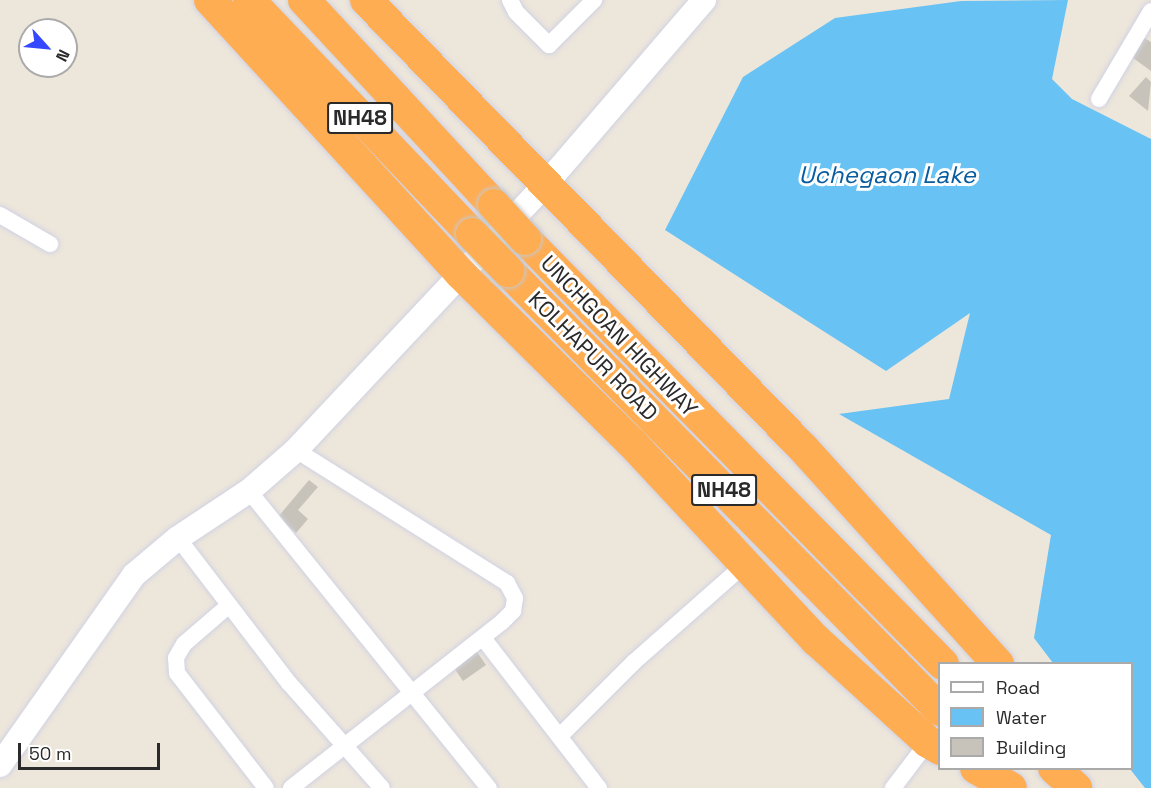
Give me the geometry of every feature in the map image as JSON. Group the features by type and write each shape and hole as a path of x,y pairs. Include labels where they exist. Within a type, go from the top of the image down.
{"highway":[{"path":"210,0 461,274 632,443 816,640 934,746"},
{"name":"KOLHAPUR ROAD","path":"249,0 472,234 938,709"},
{"name":"UNCHGOAN HIGHWAY","path":"304,0 525,239 943,662"},
{"path":"366,0 803,448 997,662"},
{"path":"978,770 1011,788"},
{"path":"999,770 1016,788"}],"main road":[{"path":"0,765 134,575 178,538 249,491 296,450 545,185 704,0"}],"street":[{"path":"510,0 516,12 549,45 594,0"},
{"path":"1099,99 1151,11"},
{"path":"0,215 50,244"},
{"path":"291,788 345,747 412,690 483,638 513,611 515,598 507,584 296,450"},
{"path":"249,491 489,788"},
{"path":"178,538 228,606 382,788"},
{"path":"560,736 634,662 745,564"},
{"path":"228,606 184,644 176,658 177,673 266,788"},
{"path":"483,638 599,788"},
{"path":"892,788 934,746"},
{"path":"975,770 980,788"}],"water":[{"name":"Uchegaon Lake","path":"1068,0 1052,79 1072,99 1151,139 1151,788 1145,788 1131,770 1133,770 1133,662 1052,662 1034,638 1051,535 839,414 949,399 970,313 886,371 665,230 743,77 835,18 961,1"}],"building":[{"path":"1141,36 1151,42 1151,71 1129,55"},
{"path":"1146,77 1151,82 1148,111 1129,96"},
{"path":"309,480 318,487 298,510 308,519 296,533 278,517"},
{"path":"475,649 486,665 463,681 452,665"}]}
